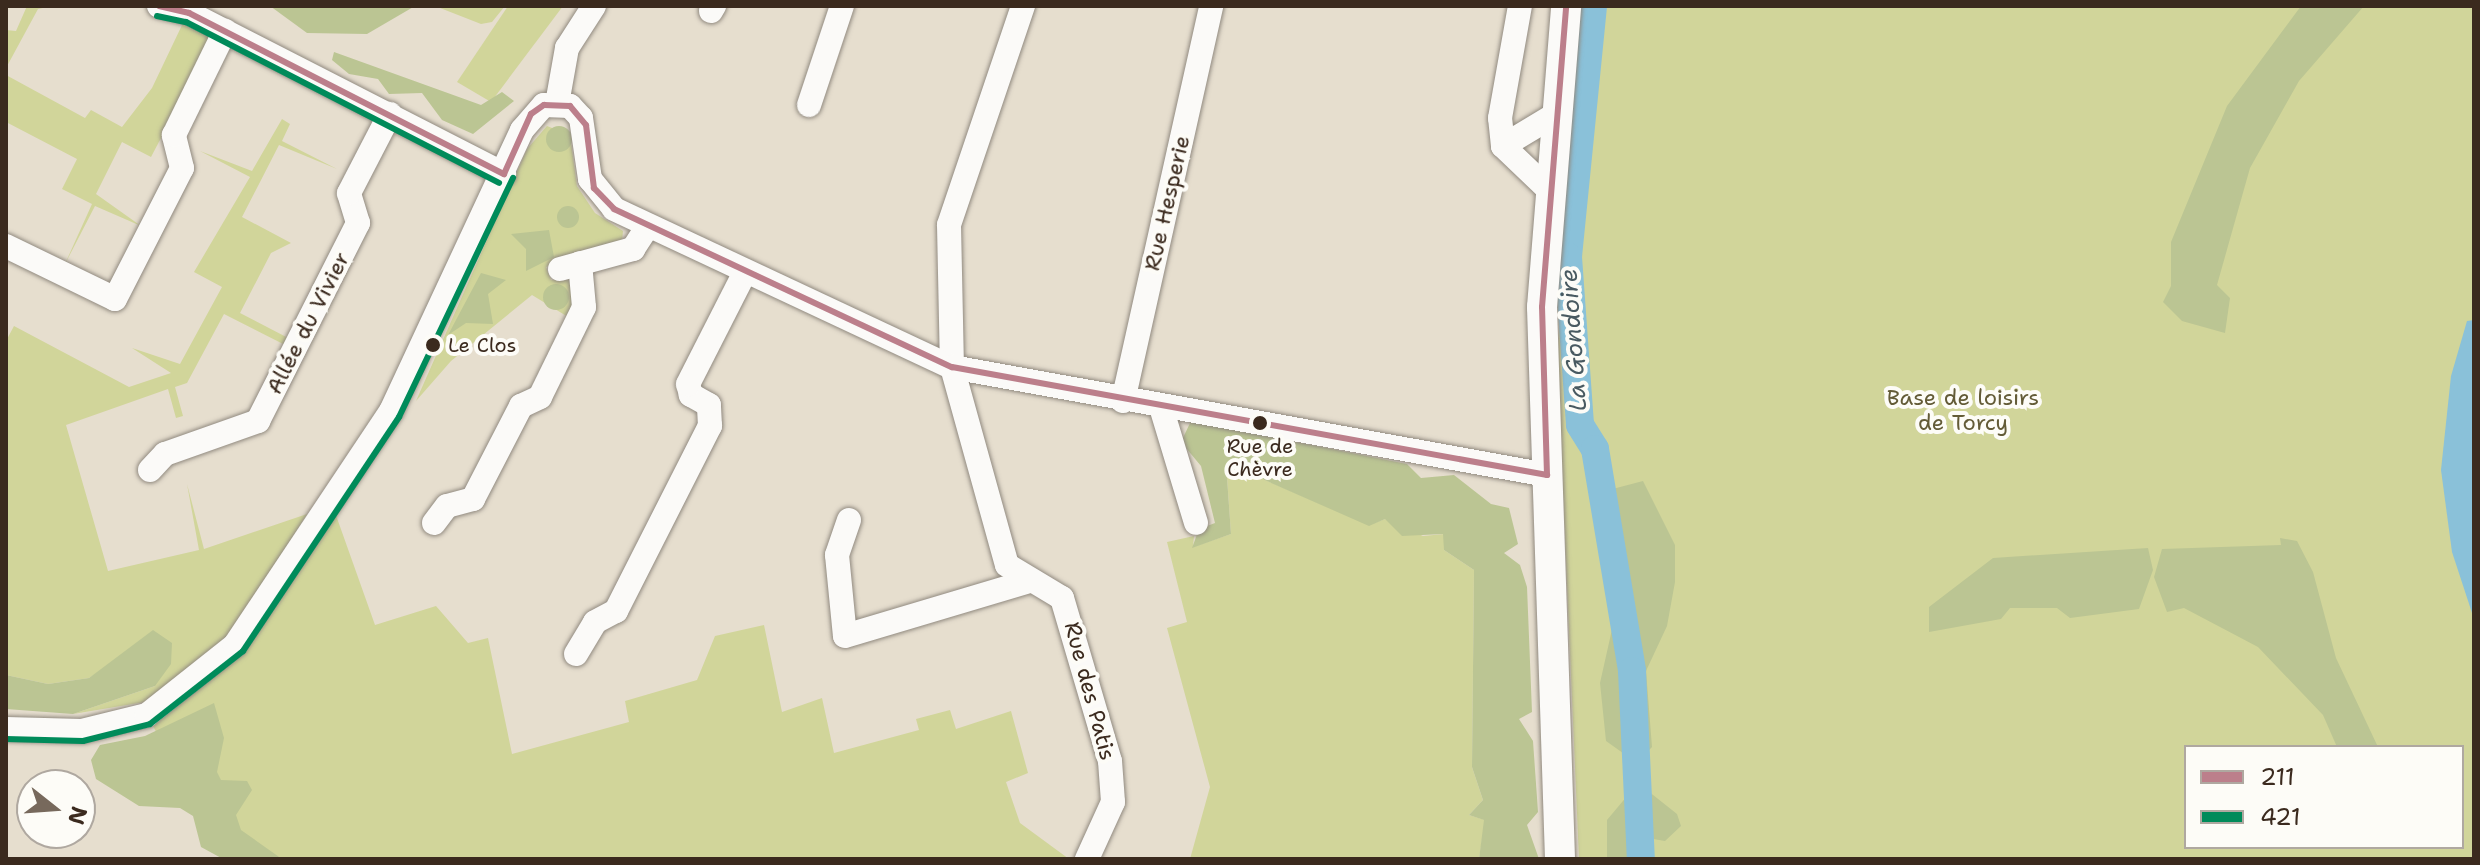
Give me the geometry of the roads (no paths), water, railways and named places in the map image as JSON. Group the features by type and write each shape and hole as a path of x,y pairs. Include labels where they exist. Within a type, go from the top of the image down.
{"main road":[{"path":"1560,859 1542,307 1566,6"}],"street":[{"path":"161,6 202,18 504,174"},
{"path":"557,104 567,48 594,6"},
{"path":"809,105 842,6"},
{"path":"952,367 949,225 1023,6"},
{"name":"Rue Hesperie","path":"1123,401 1211,6"},
{"path":"1520,6 1501,104 1503,146 1549,190"},
{"path":"6,246 115,299 182,168 174,135 202,18"},
{"path":"6,729 82,731 147,715 235,645 391,411 531,114 557,104 570,106 586,125 590,179 600,196 648,226 952,367 1123,401 1547,475"},
{"name":"Allée du Vivier","path":"150,470 165,454 258,421 358,223 349,193 390,114"},
{"path":"1503,146 1556,114"},
{"path":"434,523 447,506 473,499 521,406 540,397 584,307 570,266 633,249 648,226"},
{"path":"576,654 595,622 616,611 710,426 709,405 691,395 688,384 745,272"},
{"name":"Rue des Patis","path":"952,367 1007,565 1026,582 1062,598 1110,761 1113,802 1087,859"},
{"path":"1161,407 1196,523"},
{"path":"849,520 837,555 845,636 1026,582"}],"water":[{"path":"2474,320 2474,619 2452,552 2441,470 2451,376 2467,321"}],"waterway":[{"name":"La Gondoire","path":"1593,6 1568,257 1580,425 1595,449 1632,671 1641,859"}],"place":[{"name":"Le Clos","path":"433,345"},
{"name":"Rue de Chèvre","path":"1260,423"}],"park label":[{"name":"Base de loisirs de Torcy","path":"1963,410"}]}
